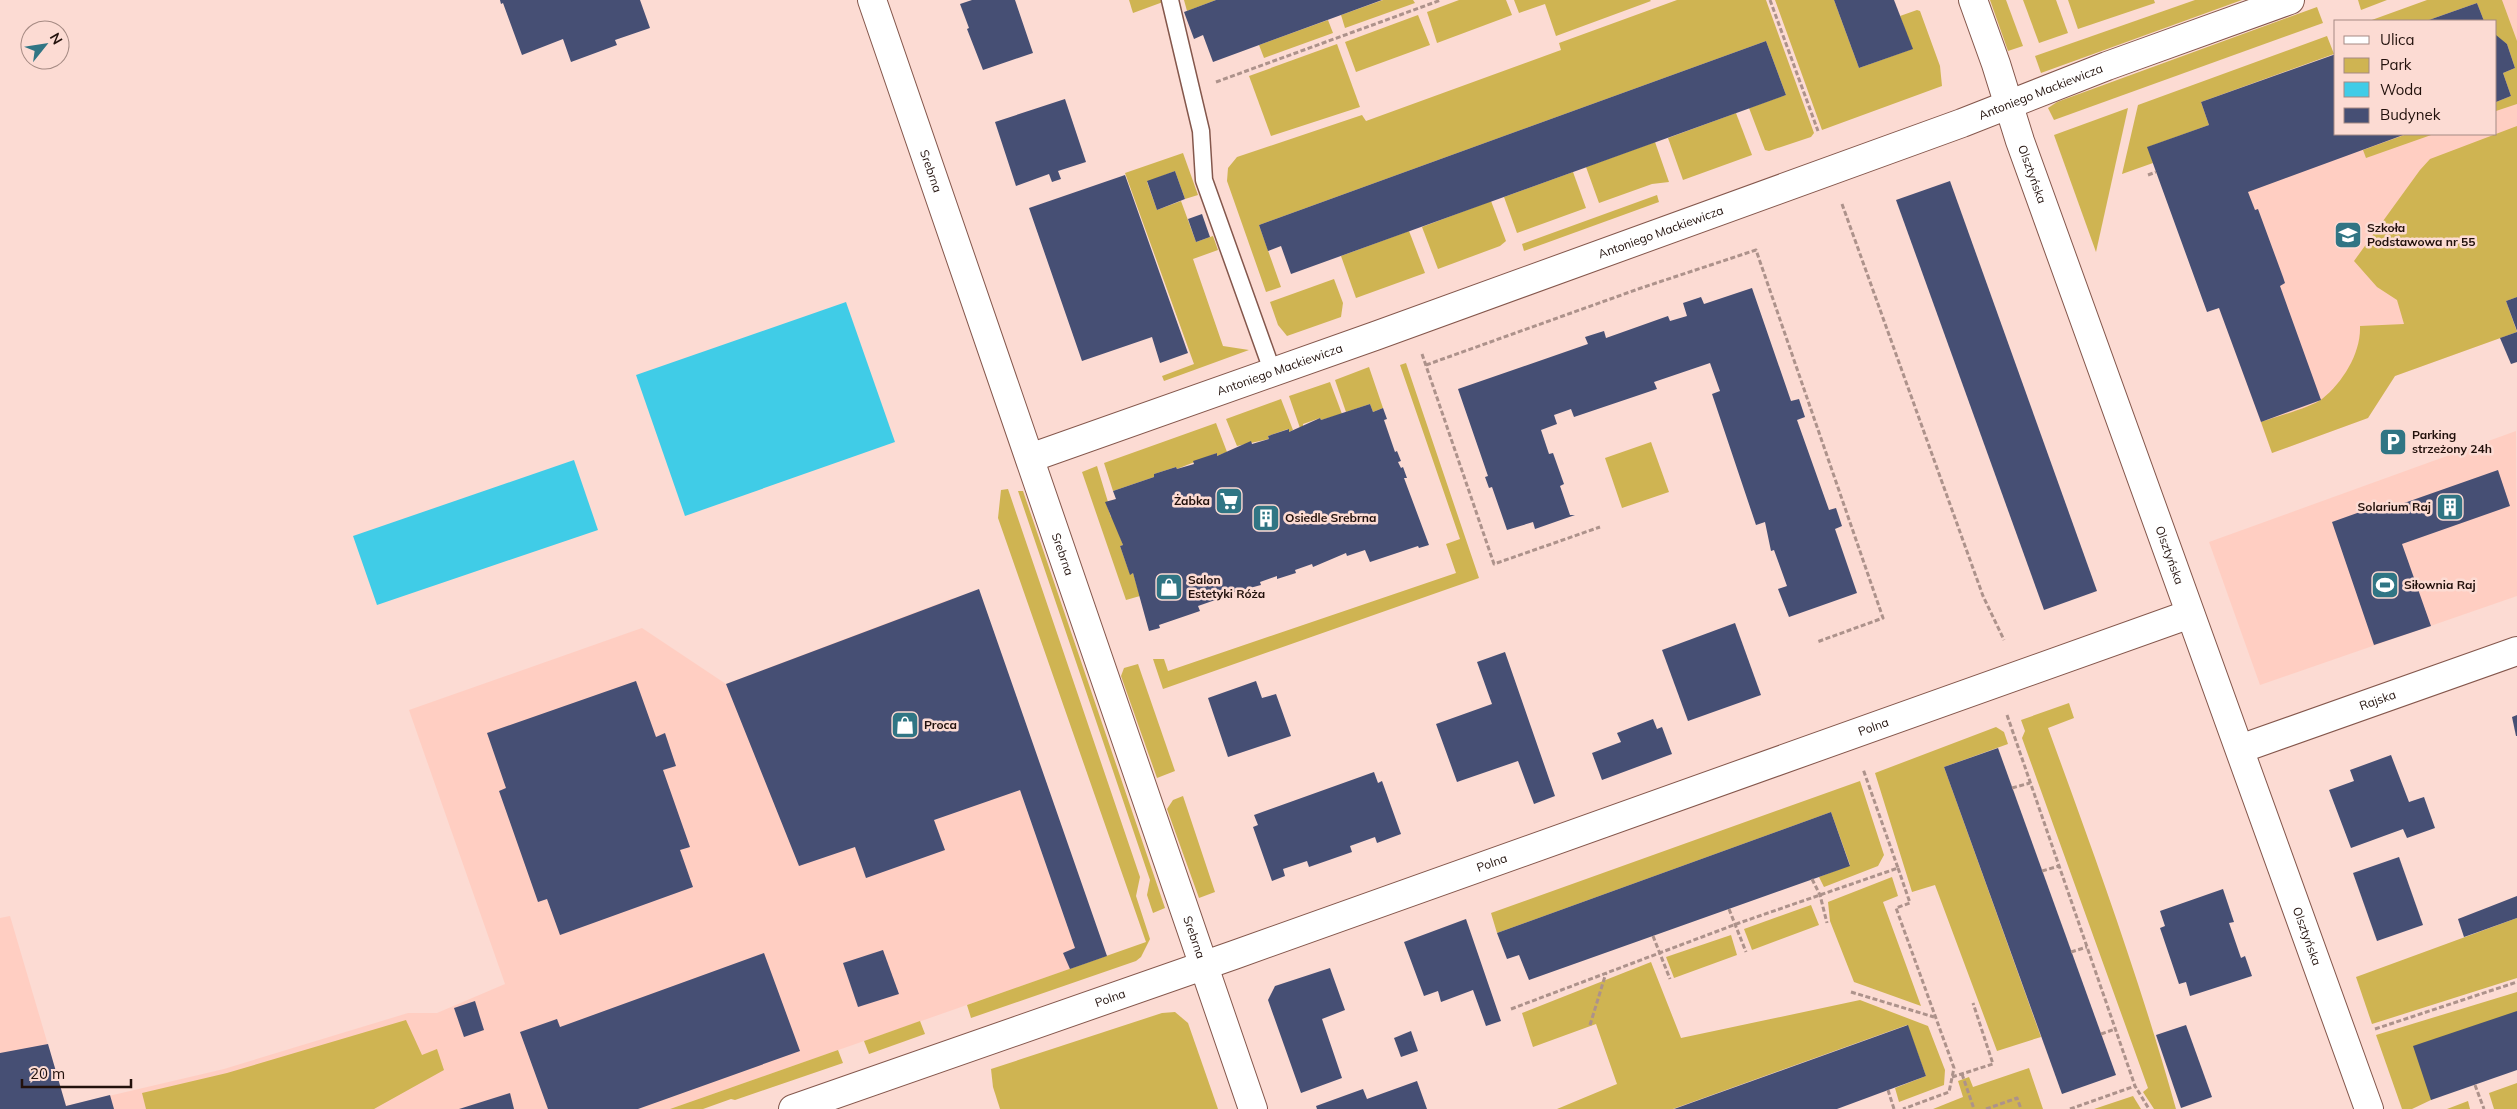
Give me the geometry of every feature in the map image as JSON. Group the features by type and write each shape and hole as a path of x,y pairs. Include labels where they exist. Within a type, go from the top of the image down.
{"street":[{"name":"Srebrna","path":"872,0 1253,1109"},
{"name":"Olsztyńska","path":"1973,0 2008,104 2190,614 2369,1109"},
{"name":"Antoniego Mackiewicza","path":"1030,458 1273,373 1953,126 2290,0"},
{"name":"Polna","path":"793,1109 1204,966 2190,614"},
{"name":"Rajska","path":"2240,748 2517,651"}],"lane":[{"path":"1170,0 1201,130 1204,180 1273,373"}],"path":[{"path":"1210,84 1441,0"},
{"path":"1770,0 1818,131"},
{"path":"2148,175 2156,172"},
{"path":"1842,204 1983,596 2004,640"},
{"path":"1426,365 1623,294 1756,250 1883,618 1817,642"},
{"path":"1423,358 1494,564 1600,527"},
{"path":"2007,715 2135,1086 2149,1109"},
{"path":"1863,768 1910,903 1896,908 1954,1068 1949,1092 1903,1109"},
{"path":"2012,788 2030,783"},
{"path":"2042,871 2059,866"},
{"path":"1511,1010 1660,952 1898,868"},
{"path":"1812,879 1820,895 1827,922"},
{"path":"1729,909 1746,952"},
{"path":"1653,936 1670,979"},
{"path":"2071,952 2086,947"},
{"path":"1590,1025 1607,973"},
{"path":"2368,1031 2517,982"},
{"path":"1851,992 1935,1017"},
{"path":"1952,1077 1993,1064 1973,1003"},
{"path":"2101,1034 2115,1029"},
{"path":"1962,1074 1974,1109"},
{"path":"2475,1085 2484,1109"},
{"path":"2070,1109 2135,1086"},
{"path":"1888,1090 1894,1109"},
{"path":"1986,1109 2017,1098 2021,1109"}],"shaded area":[{"name":"Szkoła Podstawowa nr 55","path":"2489,0 2517,0 2517,297 2506,301 2517,332 2395,376 2368,418 2272,453 2219,308 2147,147 2209,125 2201,102 2334,55 2334,135 2497,135 2497,20 2429,20"},
{"path":"2516,431 2517,596 2260,685 2209,542"},
{"path":"953,598 1081,965 670,1109 0,1109 0,918 10,916 66,1106 224,1069 408,1013 437,1013 505,984 409,710 642,628 726,684"}],"green space":[{"path":"1129,0 1162,0 1163,2 1133,13"},
{"path":"1184,0 1216,0 1187,11"},
{"path":"1383,0 1413,0 1415,3 1345,28 1341,15"},
{"path":"1459,0 1506,0 1512,15 1437,43 1427,12"},
{"path":"1514,0 1651,1 1556,36 1545,4 1519,13"},
{"path":"1677,0 1766,0 1814,133 1811,137 1769,151 1765,150 1749,108 1786,95 1766,41 1259,225 1281,287 1266,292 1227,181 1228,168 1237,157 1362,115 1366,121 1561,50 1559,43"},
{"path":"1775,0 1834,0 1859,68 1912,49 1900,16 1917,10 1920,11 1940,66 1942,86 1822,130"},
{"path":"1990,0 2006,0 2023,46 2008,51"},
{"path":"2023,0 2056,0 2068,33 2039,43"},
{"path":"2068,0 2154,0 2155,3 2078,29"},
{"path":"2195,0 2242,0 2041,73 2035,56"},
{"path":"2358,0 2387,0 2361,10"},
{"path":"2427,0 2502,0 2517,41 2517,104 2497,111 2497,102 2511,96 2503,73 2515,68 2507,44 2497,37 2497,20 2484,20 2477,3 2429,20 2372,20"},
{"path":"2317,7 2323,23 2054,120 2048,108 2057,102"},
{"path":"1418,15 1430,45 1356,72 1345,42"},
{"path":"1328,20 1333,33 1264,58 1259,45"},
{"path":"2327,36 2334,54 2201,102 2209,125 2148,147 2153,163 2122,174 2138,105"},
{"path":"1337,44 1360,107 1271,136 1249,76"},
{"path":"2128,108 2096,252 2054,135"},
{"path":"1736,113 1752,155 1683,180 1668,138"},
{"path":"2517,126 2517,297 2506,301 2517,332 2395,376 2368,418 2272,453 2261,422 2317,402 2330,392 2344,376 2354,356 2360,336 2360,326 2404,324 2397,300 2377,287 2354,261 2430,159"},
{"path":"2404,135 2431,135 2366,158 2363,150"},
{"path":"1655,142 1669,182 1652,184 1599,203 1586,167"},
{"path":"1183,153 1198,195 1185,199 1175,171 1147,182 1157,210 1181,201 1196,242 1213,236 1218,250 1193,259 1223,346 1249,350 1164,381 1162,376 1194,364 1125,173"},
{"path":"1573,172 1586,208 1517,233 1504,197"},
{"path":"1657,195 1659,202 1524,251 1522,244"},
{"path":"1491,201 1506,241 1500,246 1438,269 1422,227"},
{"path":"1409,231 1425,273 1356,298 1341,256"},
{"path":"1334,279 1343,303 1341,317 1287,336 1278,325 1270,302"},
{"path":"1406,363 1479,578 1163,689 1153,659 1164,659 1168,671 1456,573 1446,544 1460,539 1400,365"},
{"path":"1369,367 1383,408 1373,412 1370,404 1346,412 1335,380"},
{"path":"1330,382 1342,414 1321,420 1320,418 1303,424 1303,427 1300,428 1289,396"},
{"path":"1281,399 1293,430 1289,432 1288,429 1268,436 1269,439 1237,446 1226,419"},
{"path":"1216,423 1227,452 1217,456 1217,453 1177,469 1176,467 1154,474 1154,477 1113,491 1104,463"},
{"path":"1651,442 1669,492 1622,508 1605,458"},
{"path":"1097,466 1108,502 1106,503 1123,545 1120,546 1130,574 1133,573 1140,596 1126,600 1082,472"},
{"path":"1008,489 1140,877 1136,896 1150,939 1141,957 1136,961 971,1018 967,1005 1146,942 998,518 1001,490"},
{"path":"1018,491 1023,491 1165,908 1153,913 1147,895 1150,880"},
{"path":"1138,664 1175,771 1157,778 1121,676 1124,668"},
{"path":"2069,703 2074,718 2048,728 2132,965 2176,1109 2154,1109 2143,1092 2148,1088 2022,738 2025,731 2021,720"},
{"path":"1996,727 2004,732 2008,744 1944,767 2041,1037 1997,1051 1935,885 1912,892 1875,773"},
{"path":"1860,781 1884,855 1878,866 1824,887 1819,877 1850,865 1831,812 1497,933 1491,913"},
{"path":"1183,796 1215,892 1199,898 1167,809 1173,800"},
{"path":"1892,877 1898,896 1883,902 1921,1006 1854,982 1830,921 1828,902"},
{"path":"1811,905 1819,925 1752,950 1744,929"},
{"path":"2517,918 2517,978 2372,1024 2356,977"},
{"path":"1731,935 1737,955 1674,978 1666,957"},
{"path":"1651,962 1681,1038 1860,1000 1928,1026 1945,1070 1944,1085 1899,1102 1895,1088 1926,1076 1907,1025 1673,1109 1557,1109 1617,1084 1596,1024 1533,1047 1522,1013"},
{"path":"2517,992 2517,1011 2431,1100 2412,1109 2402,1109 2376,1035"},
{"path":"1175,1012 1188,1023 1218,1109 1000,1109 993,1087 991,1069 1162,1013"},
{"path":"406,1020 422,1055 437,1049 444,1070 374,1109 146,1109 142,1093 227,1073"},
{"path":"920,1021 925,1034 869,1054 864,1041"},
{"path":"838,1050 843,1063 703,1109 670,1109"},
{"path":"2029,1068 2043,1109 1933,1109 1963,1097 1958,1081 1969,1077 1973,1087"},
{"path":"2517,1083 2517,1109 2494,1109 2489,1093"},
{"path":"2133,1096 2141,1109 2094,1109"},
{"path":"2468,1101 2470,1109 2447,1109"}],"water":[{"path":"846,302 895,442 685,516 636,375"},
{"path":"574,460 598,530 377,605 353,536"}],"building":[{"path":"500,0 640,0 650,28 615,40 617,45 571,62 563,39 522,55 503,3 501,4"},
{"path":"972,0 1015,0 1033,53 983,70 967,29 969,28 960,4"},
{"path":"1216,0 1382,0 1213,62 1203,35 1194,39 1184,12"},
{"path":"1834,0 1894,0 1913,49 1859,68"},
{"path":"2477,3 2484,20 2429,20"},
{"path":"2497,36 2507,44 2515,68 2503,73 2511,96 2497,102"},
{"path":"1766,41 1786,95 1291,274 1281,246 1268,251 1259,225"},
{"path":"2334,55 2334,135 2403,135 2248,192 2255,210 2258,209 2283,277 2285,283 2280,286 2321,400 2261,422 2219,308 2207,312 2147,147 2209,125 2201,102"},
{"path":"1065,99 1086,162 1058,171 1061,179 1052,182 1049,174 1016,186 995,122"},
{"path":"1175,171 1185,199 1157,210 1147,181"},
{"path":"1125,175 1188,353 1160,363 1152,337 1082,361 1029,208"},
{"path":"1950,181 2097,591 2044,610 1896,200"},
{"path":"1202,214 1210,237 1196,242 1188,219"},
{"path":"1752,288 1791,401 1799,399 1805,417 1797,420 1829,510 1836,508 1842,526 1835,529 1857,593 1789,617 1778,589 1787,586 1774,550 1771,551 1765,522 1756,525 1712,394 1720,391 1710,363 1654,382 1657,389 1574,417 1571,409 1554,415 1557,424 1541,430 1549,454 1553,453 1564,484 1560,486 1570,515 1575,515 1535,529 1533,522 1507,530 1492,487 1489,488 1485,477 1488,476 1458,389 1588,344 1585,337 1604,331 1606,338 1668,316 1670,321 1687,316 1683,303 1701,297 1704,304"},
{"path":"2517,297 2517,331 2506,301"},
{"path":"2517,332 2517,362 2511,364 2500,338"},
{"name":"Osiedle Srebrna","path":"1370,404 1373,412 1383,408 1387,419 1384,420 1395,452 1397,451 1401,461 1398,462 1401,468 1403,467 1407,478 1404,478 1429,545 1419,548 1418,546 1370,562 1365,550 1347,556 1346,553 1313,567 1312,564 1295,570 1296,573 1277,579 1277,576 1260,582 1261,585 1220,596 1221,598 1198,606 1200,611 1159,625 1160,628 1149,631 1133,573 1130,575 1120,546 1123,545 1105,502 1116,499 1113,491 1154,477 1154,474 1194,464 1193,461 1217,453 1217,456 1251,441 1252,444 1269,439 1268,436 1289,429 1289,432 1320,418 1321,420"},
{"name":"Siłownia Raj","path":"2498,470 2510,506 2402,544 2431,626 2374,645 2332,522 2388,502 2390,508"},
{"path":"979,589 1107,956 1070,969 1063,953 1075,948 1020,790 934,820 945,850 866,878 855,847 799,866 726,684"},
{"path":"1735,623 1761,695 1688,721 1662,650"},
{"path":"1505,652 1555,796 1534,804 1518,761 1457,782 1436,724 1492,704 1477,662"},
{"path":"636,681 656,737 665,733 676,766 663,770 690,847 680,850 693,887 560,935 547,899 538,902 499,791 506,788 487,733"},
{"path":"1256,681 1262,698 1276,694 1291,736 1228,757 1208,698"},
{"path":"2517,715 2517,736 2516,736 2512,717"},
{"path":"1653,719 1657,729 1662,727 1672,754 1602,780 1592,753 1621,742 1617,733"},
{"path":"1998,748 2116,1075 2062,1094 1944,767"},
{"path":"2391,755 2409,802 2424,797 2435,828 2407,838 2403,829 2351,848 2329,790 2354,781 2350,770"},
{"path":"1374,772 1378,783 1382,781 1401,834 1377,843 1375,837 1350,846 1352,852 1309,867 1307,861 1283,869 1285,876 1272,881 1253,827 1258,825 1254,815"},
{"path":"1831,812 1850,866 1529,980 1519,955 1507,959 1497,933"},
{"path":"2399,857 2423,925 2377,941 2353,873"},
{"path":"2223,889 2234,922 2229,923 2241,958 2245,956 2252,976 2190,996 2186,982 2179,984 2160,928 2165,926 2160,911"},
{"path":"2517,896 2517,918 2464,937 2458,919"},
{"path":"1466,919 1501,1021 1486,1026 1473,990 1441,1002 1438,991 1424,996 1404,942"},
{"path":"883,950 899,994 858,1007 843,963"},
{"path":"764,953 800,1051 638,1109 548,1109 520,1032 557,1019 560,1027"},
{"path":"1330,968 1345,1010 1322,1019 1342,1078 1301,1093 1268,1000 1275,986"},
{"path":"475,1001 484,1030 464,1037 454,1008"},
{"path":"2517,1011 2517,1070 2431,1100 2413,1046"},
{"path":"1908,1025 1926,1076 1837,1109 1674,1109"},
{"path":"2186,1025 2212,1097 2181,1108 2156,1035"},
{"path":"1411,1031 1418,1051 1401,1057 1394,1038"},
{"path":"48,1044 66,1106 110,1095 114,1109 0,1109 0,1053"},
{"path":"1417,1081 1427,1109 1317,1109 1316,1106 1363,1089 1367,1099"},
{"path":"510,1093 514,1109 459,1109"}],"place":[{"name":"Szkoła Podstawowa nr 55","path":"2348,235"},
{"name":"Parking strzeżony 24h","path":"2393,442"},
{"name":"Żabka","path":"1229,501"},
{"name":"Solarium Raj","path":"2450,507"},
{"name":"Osiedle Srebrna","path":"1266,518"},
{"name":"Siłownia Raj","path":"2385,585"},
{"name":"Salon Estetyki Róża","path":"1169,587"},
{"name":"Proca","path":"905,725"}]}
